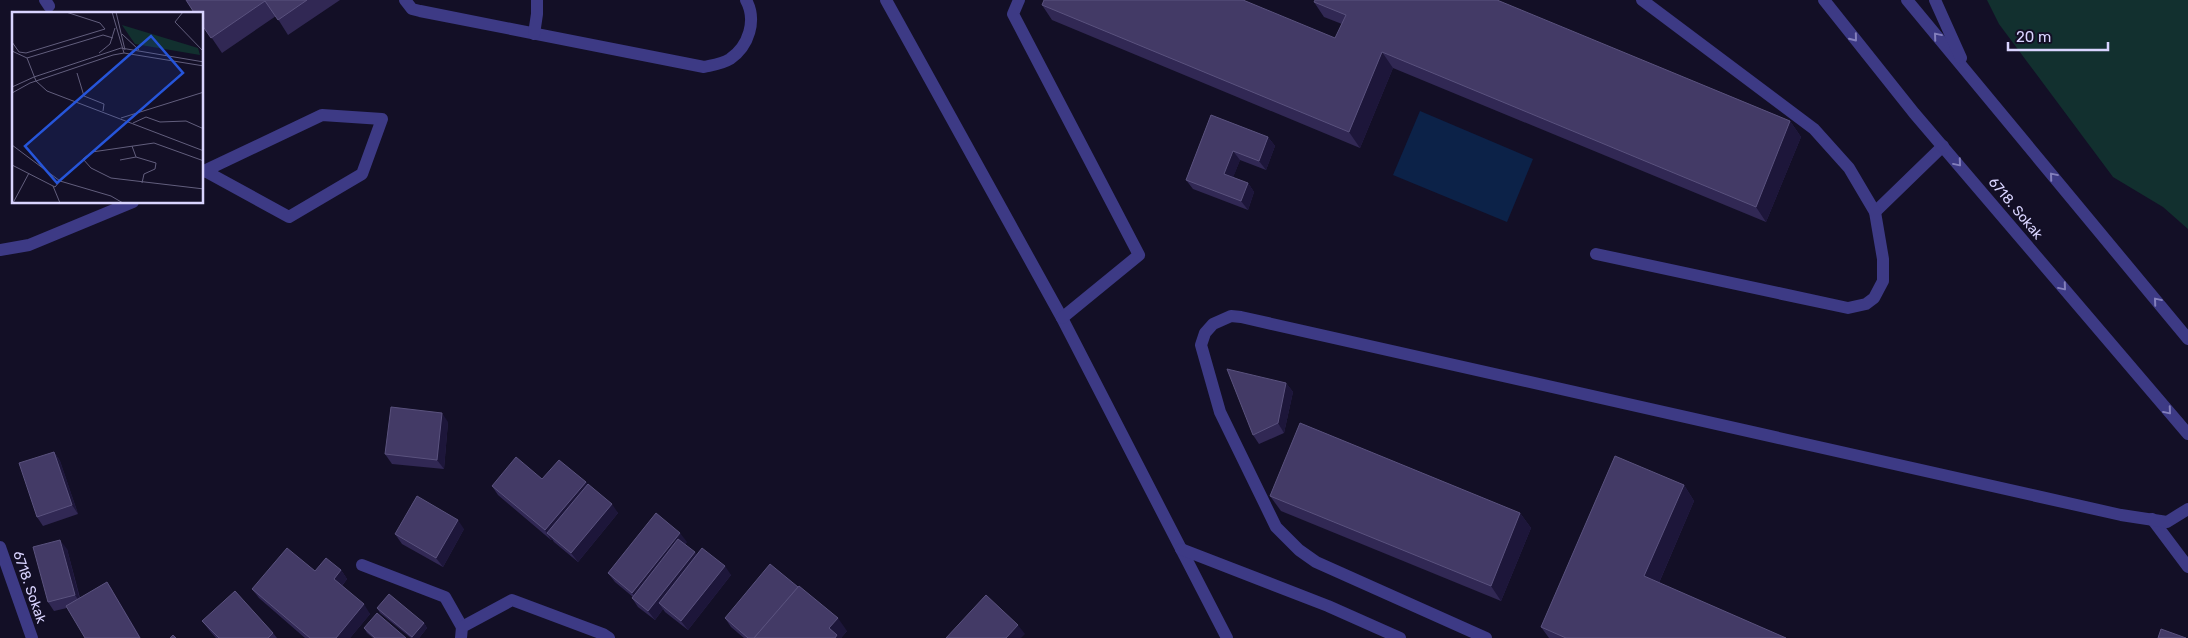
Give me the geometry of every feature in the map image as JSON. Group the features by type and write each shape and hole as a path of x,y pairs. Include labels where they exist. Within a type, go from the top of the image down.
{"street":[{"path":"404,0 412,8 420,11 704,67 718,64 731,58 748,37 752,23 751,9 746,0"},
{"path":"534,34 537,0"},
{"path":"886,0 1062,318 1227,638"},
{"path":"1020,0 1013,14 1139,255 1062,318"},
{"path":"1596,254 1848,308 1857,308 1874,298 1883,280 1883,260 1876,212 1849,168 1814,129 1642,0"},
{"name":"6718. Sokak","path":"1824,0 1943,146 2188,434"},
{"path":"1907,0 2188,339"},
{"path":"1935,0 1967,72"},
{"path":"322,115 382,119 362,174 289,217 204,172 322,115"},
{"path":"1876,212 1943,146"},
{"path":"0,250 29,245 128,204"},
{"path":"1486,638 1316,562 1299,550 1276,527 1220,412 1201,345 1205,333 1213,324 1231,316 1241,317 2111,513 2167,522 2188,509"},
{"path":"2152,519 2188,568"},
{"name":"6718. Sokak","path":"0,547 32,638"},
{"path":"1181,549 1328,606 1400,638"},
{"path":"362,566 445,597 462,633 512,600 610,638"}],"green space":[{"path":"1987,0 2188,0 2188,229 2163,207 2113,177 1999,24"}],"water":[{"path":"1420,111 1533,159 1507,222 1393,175"}],"building":[{"path":"186,0 307,0 278,20 265,1 211,38 204,28 204,12 194,12"},
{"path":"1044,0 1243,0 1335,38 1346,15 1314,2 1315,0 1497,0 1790,121 1756,207 1382,52 1349,132 1042,5"},
{"path":"1211,115 1268,137 1259,161 1233,151 1224,174 1248,183 1241,201 1186,180"},
{"path":"1227,369 1286,383 1278,423 1253,435"},
{"path":"391,407 442,413 437,460 385,454"},
{"path":"1300,423 1520,513 1491,586 1270,496"},
{"path":"54,452 72,505 37,517 19,463"},
{"path":"1615,456 1684,485 1644,576 1786,638 1566,638 1541,627"},
{"path":"516,457 542,479 559,460 586,482 545,530 492,486"},
{"path":"588,484 612,504 571,553 547,533"},
{"path":"417,496 458,520 436,558 395,534"},
{"path":"656,513 680,533 632,593 608,573"},
{"path":"678,539 695,552 648,611 632,598"},
{"path":"60,540 75,595 48,602 33,547"},
{"path":"287,548 315,571 326,558 341,570 334,579 364,604 336,638 310,638 252,589"},
{"path":"702,548 725,566 681,621 659,603"},
{"path":"770,564 798,587 754,638 748,638 725,618"},
{"path":"107,582 140,638 85,638 66,606"},
{"path":"799,586 838,618 829,628 837,635 835,638 754,638"},
{"path":"235,591 273,633 268,638 219,638 202,621"},
{"path":"389,594 424,623 412,637 377,608"},
{"path":"986,595 1018,625 1006,638 946,638"},
{"path":"377,613 406,638 375,638 364,628"},
{"path":"2161,629 2186,638 2158,638"}]}
